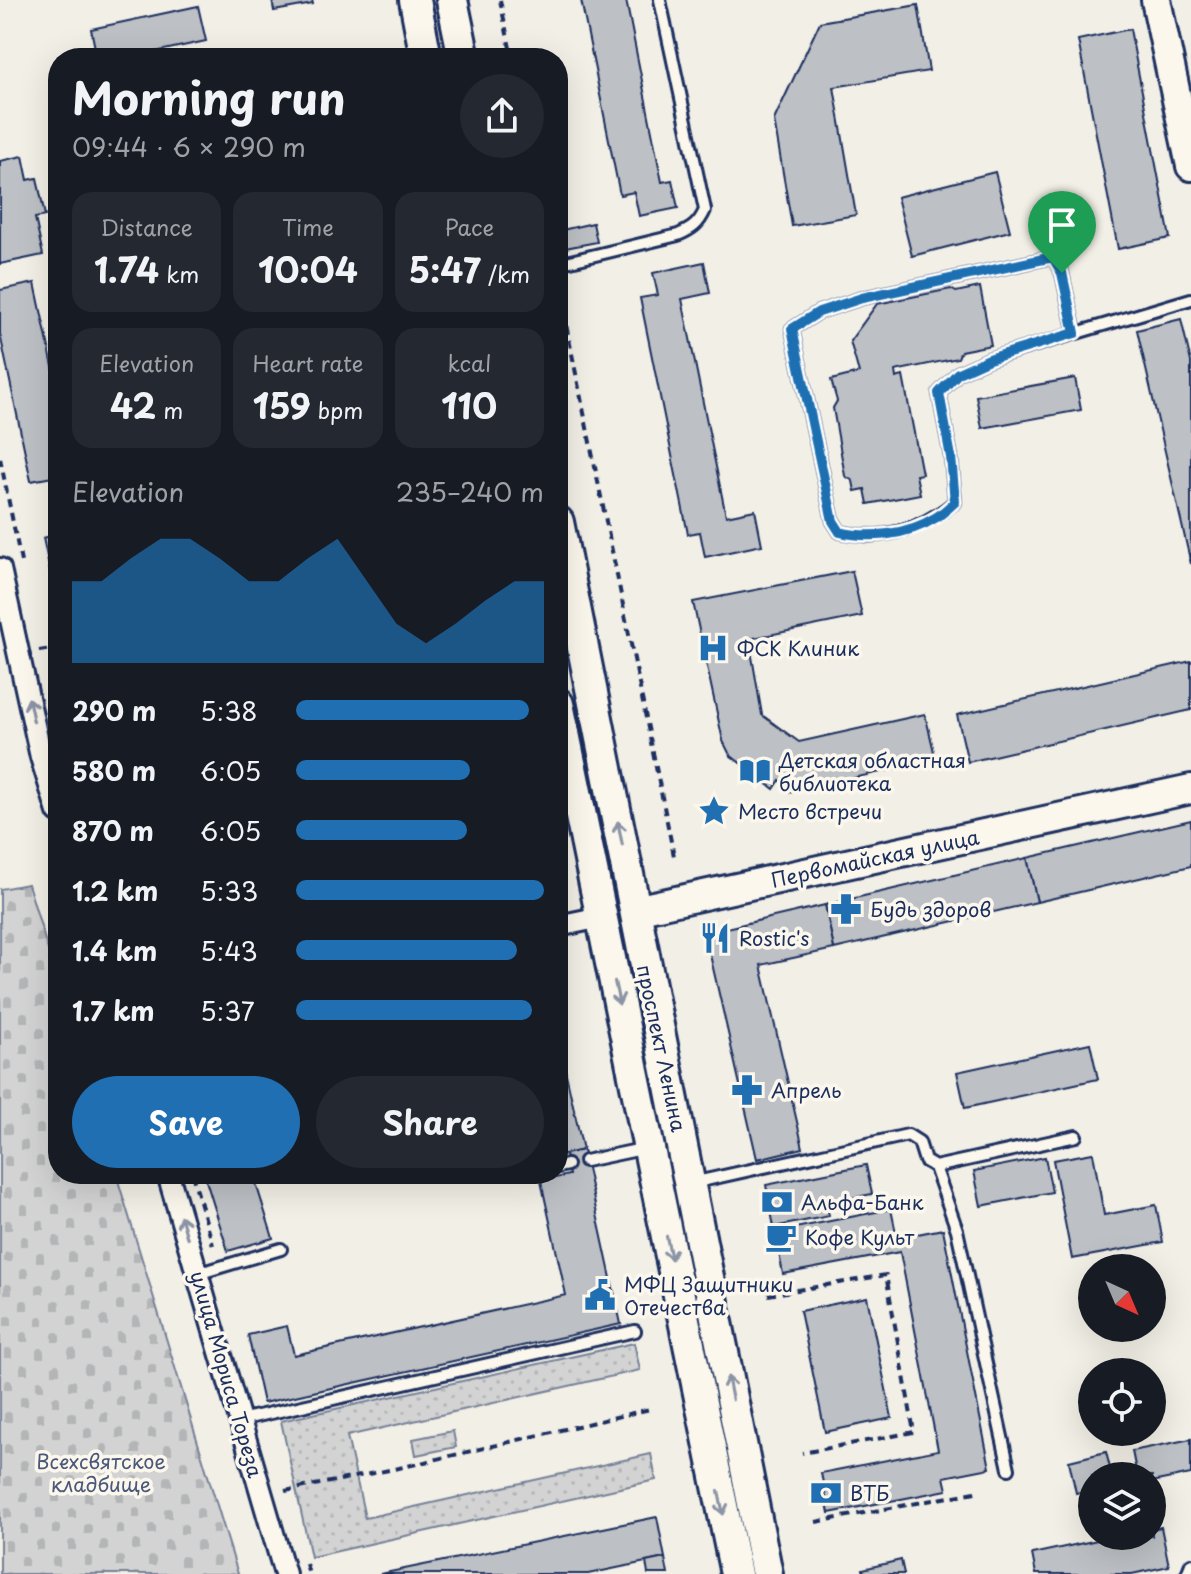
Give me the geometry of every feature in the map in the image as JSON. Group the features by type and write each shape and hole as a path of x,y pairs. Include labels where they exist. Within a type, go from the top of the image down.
{"main road":[{"path":"415,0 424,48"},
{"path":"452,0 462,48"},
{"path":"1156,0 1191,166"},
{"name":"проспект Ленина","path":"568,572 767,1574"},
{"name":"проспект Ленина","path":"568,754 736,1574"},
{"name":"Первомайская улица","path":"601,917 1191,789"}],"street":[{"path":"0,569 48,780"},
{"name":"Первомайская улица","path":"568,924 601,917"},
{"name":"улица Мориса Тореза","path":"171,1184 285,1574"}],"lane":[{"path":"568,262 692,230 701,221 705,210 660,0"},
{"path":"1075,333 1062,273 1053,257 862,298 819,312 792,329 833,521 840,532 858,537 905,529 934,519 955,502 951,457 939,393 958,373 989,359 1191,299"},
{"path":"690,1184 908,1135 919,1142 925,1161 935,1167 957,1230 1009,1469"},
{"path":"935,1167 1076,1136"},
{"path":"585,1161 649,1148"},
{"path":"197,1274 281,1249"},
{"path":"240,1420 635,1331"},
{"path":"1187,1574 1191,1564"}],"path":[{"path":"500,0 510,48"},
{"path":"568,334 674,856"},
{"path":"39,651 48,650"},
{"path":"768,1295 886,1275 914,1432 802,1453"},
{"path":"285,1491 399,1468 650,1409"},
{"path":"816,1522 981,1491"}],"green space":[{"name":"Всехсвятское кладбище","path":"28,884 48,950 48,1184 119,1184 238,1574 0,1574 0,889"},
{"path":"634,1343 640,1370 347,1436 365,1518 651,1454 656,1480 311,1557 281,1421"},
{"path":"453,1431 456,1447 416,1455 413,1439"}],"building":[{"path":"272,0 312,0 313,4 274,11"},
{"path":"581,0 626,0 662,182 672,180 678,208 639,216 634,192 620,195"},
{"path":"918,5 929,71 834,87 856,215 792,226 774,120 820,22"},
{"path":"198,6 206,41 173,48 95,48 91,29"},
{"path":"1130,29 1170,238 1118,249 1078,40"},
{"path":"23,156 28,180 37,178 45,216 35,218 43,255 0,264 0,161"},
{"path":"995,172 1010,231 912,256 897,197"},
{"path":"593,223 597,242 568,247 568,229"},
{"path":"704,262 710,293 682,299 726,516 755,510 762,545 705,557 700,532 688,534 640,298 658,295 653,273"},
{"path":"35,283 48,343 48,478 31,481 0,334 0,290"},
{"path":"980,287 991,345 961,351 958,358 895,371 896,378 903,376 922,474 916,475 920,494 868,504 865,489 855,491 853,481 845,476 833,408 837,401 831,380 859,373 850,341 877,304 951,289 956,292"},
{"path":"1181,319 1191,362 1191,564 1137,330"},
{"path":"1075,378 1081,410 982,428 976,396"},
{"path":"48,537 48,562 43,538"},
{"path":"852,571 862,616 749,639 762,715 799,742 925,714 936,760 789,792 780,780 774,789 730,755 723,741 693,602"},
{"path":"1191,661 1191,710 968,762 957,715"},
{"path":"1191,820 1191,866 1037,902 1027,858"},
{"path":"1027,858 1037,902 834,949 825,905"},
{"path":"825,905 834,949 761,965 803,1148 757,1159 705,933"},
{"path":"1090,1043 1098,1079 965,1108 957,1072"},
{"path":"568,1083 583,1150 568,1154"},
{"path":"583,1150 621,1324 263,1403 248,1335 287,1326 294,1355 566,1295 542,1184 568,1184 568,1153"},
{"path":"1093,1153 1104,1215 1156,1205 1163,1242 1099,1254 1078,1254 1078,1258 1072,1259 1053,1160"},
{"path":"1045,1157 1052,1192 981,1206 974,1171"},
{"path":"866,1165 872,1194 827,1203 829,1216 774,1227 766,1185"},
{"path":"207,1184 256,1184 273,1238 228,1251"},
{"path":"891,1209 897,1238 943,1229 990,1468 944,1477 947,1490 829,1513 821,1473 938,1450 900,1252 783,1274 775,1232"},
{"path":"867,1297 892,1418 825,1432 800,1311"},
{"path":"1191,1439 1191,1474 1166,1479 1166,1462 1134,1462 1132,1451"},
{"path":"1106,1452 1108,1462 1078,1462 1076,1493 1069,1461"},
{"path":"657,1517 665,1558 588,1574 380,1574"},
{"path":"1078,1544 1078,1550 1166,1550 1169,1566 1132,1574 1036,1574 1032,1554"},
{"path":"665,1558 668,1574 648,1574 646,1562"},
{"path":"901,1560 904,1574 864,1574 863,1569"}],"place":[{"name":"ФСК Клиник","path":"713,648"},
{"name":"Детская областная библиотека","path":"755,771"},
{"name":"Место встречи","path":"714,811"},
{"name":"Будь здоров","path":"846,909"},
{"name":"Rostic's","path":"715,938"},
{"name":"Апрель","path":"747,1090"},
{"name":"Альфа-Банк","path":"777,1202"},
{"name":"Кофе Культ","path":"781,1237"},
{"name":"МФЦ Защитники Отечества","path":"600,1295"},
{"name":"ВТБ","path":"826,1493"}],"route":[{"path":"1053,257 1062,273 1075,333 989,359 958,373 939,393 951,457 955,502 934,519 905,529 858,537 840,532 833,521 792,329 819,312 862,298 1053,257"}]}
